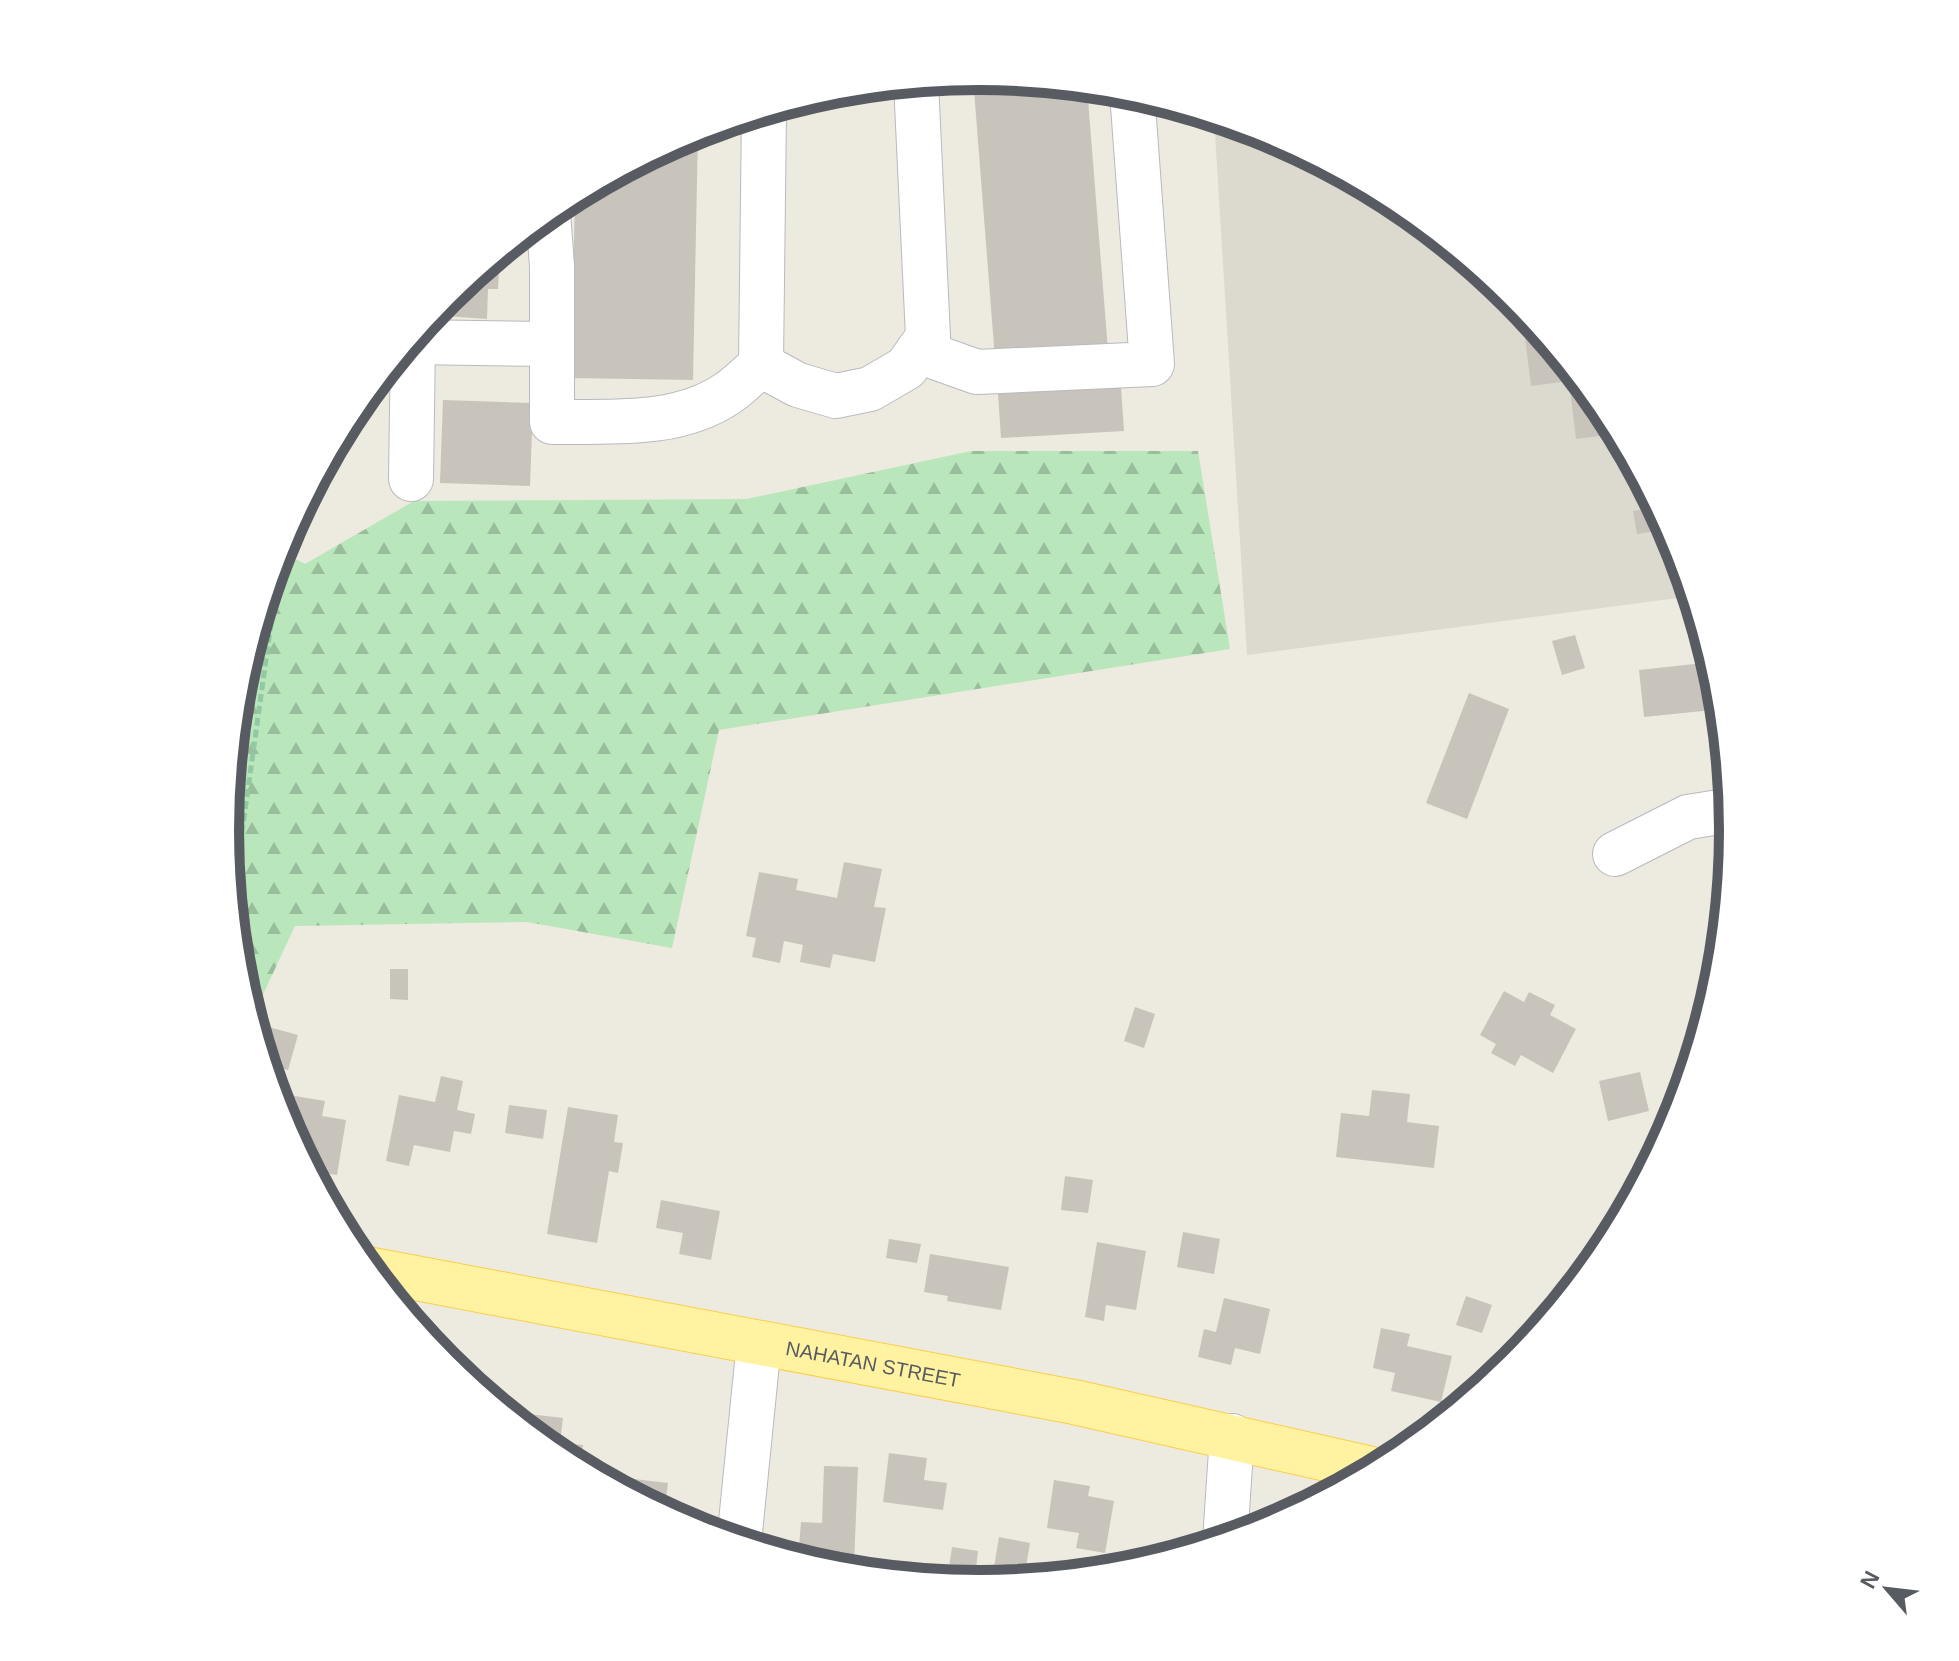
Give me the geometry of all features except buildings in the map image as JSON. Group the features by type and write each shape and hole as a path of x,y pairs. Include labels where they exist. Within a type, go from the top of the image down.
{"main road":[{"name":"NAHATAN STREET","path":"386,1272 1074,1402 1359,1466"}],"street":[{"path":"761,365 798,385 836,396 870,389 906,368 928,337 917,93"},
{"path":"918,351 977,372 1152,364 1133,106"},
{"path":"549,229 552,422 653,421 701,407 727,393 761,365 764,122"},
{"path":"423,342 552,344"},
{"path":"411,357 411,479"},
{"path":"1615,854 1688,817 1719,812"},
{"path":"740,1532 759,1343"},
{"path":"1226,1529 1232,1436"}],"path":[{"path":"240,848 273,608"}],"shaded area":[{"path":"1215,128 1263,146 1350,189 1430,243 1503,307 1567,380 1621,460 1664,547 1683,597 1247,655"}],"green space":[{"path":"971,451 1198,451 1230,649 719,730 672,948 527,922 295,926 259,1002 245,927 239,830 241,782 253,686 264,639 291,557 305,564 414,501 747,499"}]}
